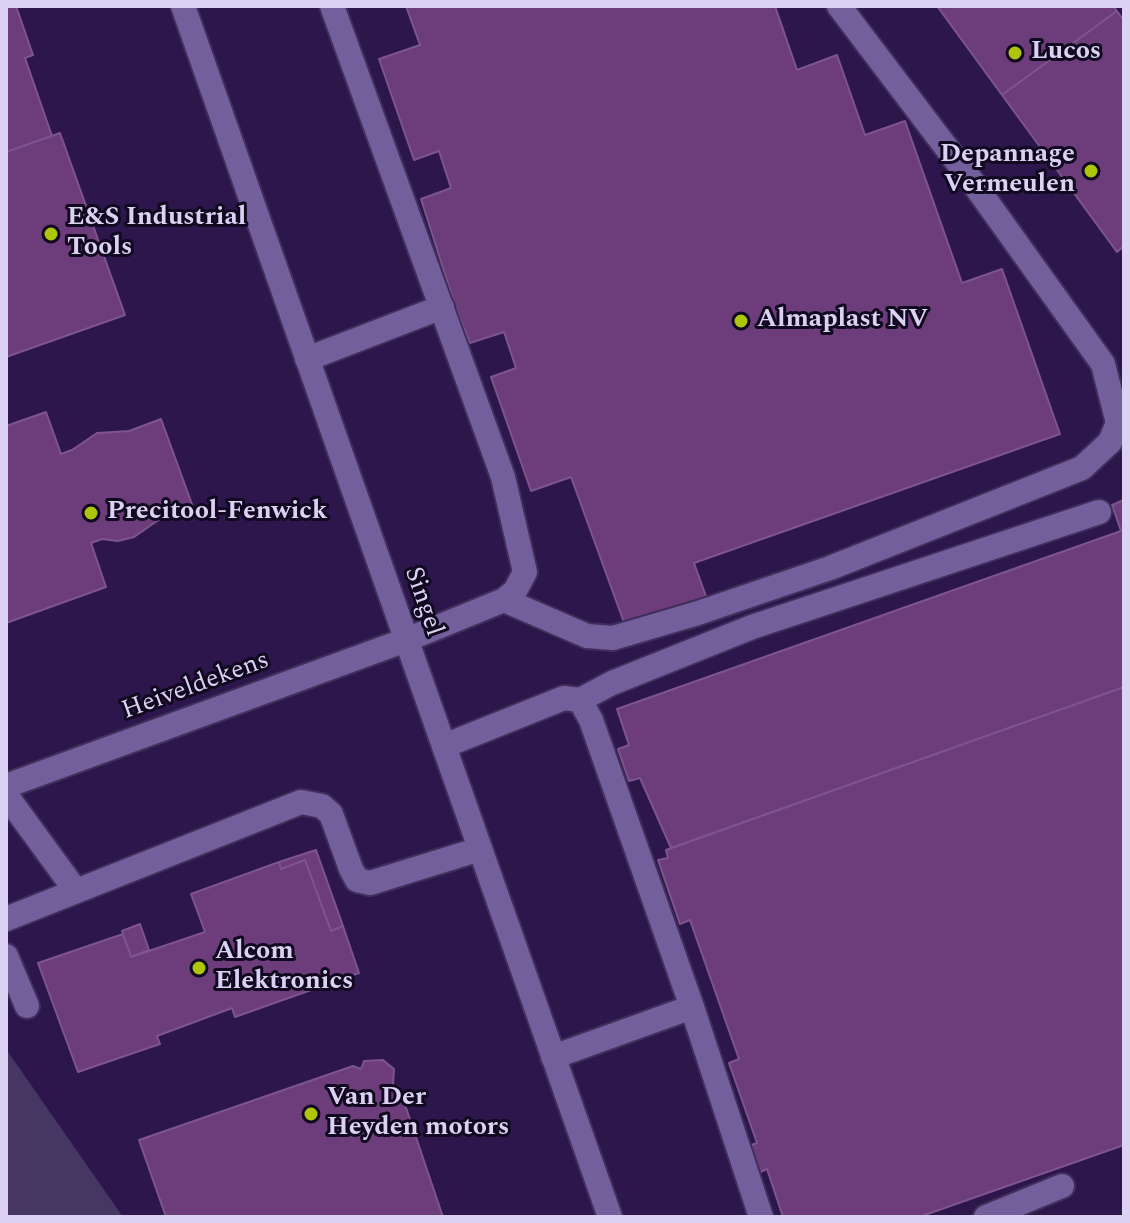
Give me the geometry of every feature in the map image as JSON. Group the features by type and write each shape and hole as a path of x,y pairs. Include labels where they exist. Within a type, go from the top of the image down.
{"street":[{"name":"Singel","path":"183,6 610,1217"},
{"path":"332,6 503,477 525,572 515,591 504,600 587,636 613,638 698,613 845,562 1082,468 1110,442 1118,423 1103,364 974,184 839,6"},
{"path":"307,359 442,307"},
{"path":"444,746 564,698 580,700 612,683 752,627 1099,512"},
{"name":"Heiveldekens","path":"6,786 406,640 504,600"},
{"path":"580,700 591,720 692,1007 761,1217"},
{"path":"6,795 76,891"},
{"path":"6,919 301,802 322,806 331,814 357,880 370,883 480,849"},
{"path":"6,956 27,1006"},
{"path":"553,1057 692,1007"},
{"path":"986,1217 1062,1186"}],"shaded area":[{"path":"6,1049 123,1217 6,1217"}],"building":[{"path":"6,6 16,6 33,55 25,58 52,136 6,152"},
{"name":"Almaplast NV","path":"406,6 775,6 797,70 837,55 865,135 905,121 962,283 1002,269 1060,434 694,563 707,599 626,628 571,477 531,491 491,377 516,368 504,332 470,343 456,309 421,199 451,188 439,151 414,160 379,59 420,45"},
{"name":"Lucos","path":"937,6 1113,6 1117,11 1002,95"},
{"name":"Depannage Vermeulen","path":"1117,11 1124,21 1124,246 1117,252 1002,95"},
{"name":"E&S Industrial Tools","path":"60,133 125,315 6,357 6,152"},
{"name":"Precitool-Fenwick","path":"46,412 61,454 97,433 129,431 161,419 193,507 160,519 134,537 118,541 102,539 91,543 106,587 6,623 6,426"},
{"path":"1124,500 1124,687 671,848 640,778 629,781 618,749 629,745 617,709 1121,531 1112,505"},
{"path":"1124,687 1124,1145 919,1217 783,1217 767,1169 758,1173 749,1146 757,1143 729,1063 739,1059 690,920 680,924 658,860 668,858 666,850"},
{"path":"316,850 343,926 331,931 305,860 281,869 279,862"},
{"name":"Alcom Elektronics","path":"305,860 331,931 343,926 359,973 235,1017 232,1008 157,1036 160,1044 78,1072 38,963 123,934 131,957 205,932 191,894 279,862 281,869"},
{"path":"140,924 149,950 131,957 122,931"},
{"name":"Van Der Heyden motors","path":"383,1060 394,1069 393,1085 399,1087 443,1217 166,1217 139,1140 353,1066 361,1069 364,1061"}],"place":[{"name":"Lucos","path":"1015,53"},
{"name":"Depannage Vermeulen","path":"1091,171"},
{"name":"E&S Industrial Tools","path":"51,234"},
{"name":"Almaplast NV","path":"741,321"},
{"name":"Precitool-Fenwick","path":"91,513"},
{"name":"Alcom Elektronics","path":"199,968"},
{"name":"Van Der Heyden motors","path":"311,1114"}]}
